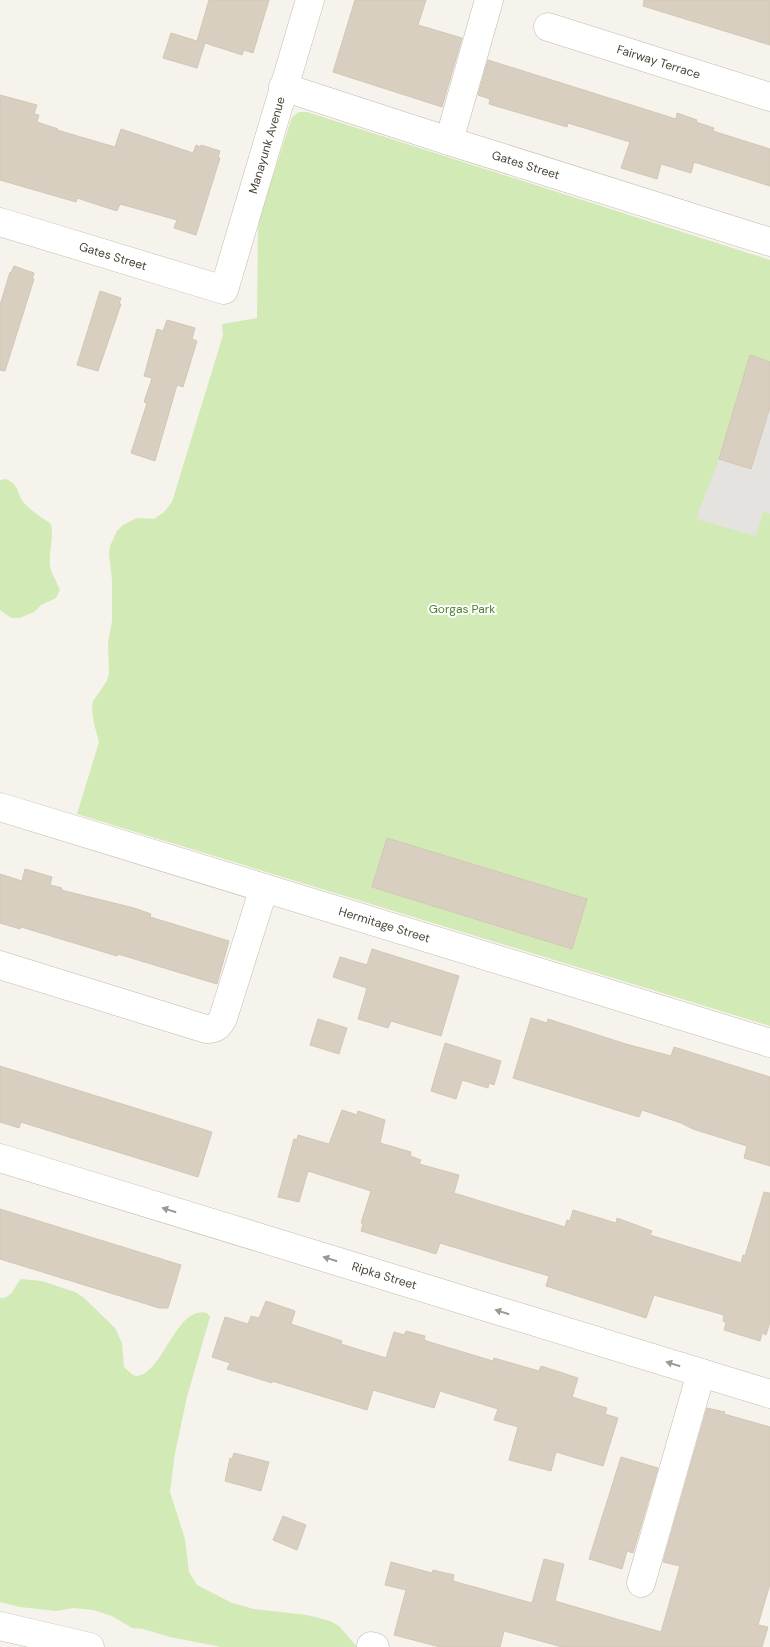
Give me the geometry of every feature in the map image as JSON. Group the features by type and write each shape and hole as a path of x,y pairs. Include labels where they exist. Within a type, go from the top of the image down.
{"street":[{"name":"Manayunk Avenue","path":"224,290 310,0"},
{"path":"449,141 489,0"},
{"name":"Fairway Terrace","path":"548,27 770,97"},
{"name":"Gates Street","path":"283,87 770,242"},
{"name":"Gates Street","path":"0,222 224,290"},
{"name":"Hermitage Street","path":"0,807 770,1043"},
{"path":"0,966 206,1029 215,1029 220,1025 223,1018 264,888"},
{"name":"Ripka Street","path":"0,1158 770,1394"},
{"path":"641,1583 701,1373"},
{"path":"0,1626 90,1647"}],"green space":[{"name":"Gorgas Park","path":"299,112 307,112 770,260 770,1026 77,814 99,742 94,724 93,701 107,681 109,672 108,643 112,621 110,546 117,531 123,525 137,518 154,519 164,512 172,502 223,335 222,324 257,318 258,229 260,216 292,117"},
{"path":"6,479 14,484 28,507 51,524 50,567 60,590 56,598 41,605 34,612 20,618 11,618 0,610 0,480"},
{"path":"21,1279 42,1281 75,1292 83,1297 115,1328 122,1343 124,1367 135,1376 146,1372 155,1364 178,1329 187,1319 196,1313 207,1313 210,1317 187,1397 175,1453 170,1492 185,1539 189,1572 197,1585 232,1603 254,1609 307,1615 330,1621 339,1626 357,1647 221,1647 132,1628 112,1616 93,1610 74,1608 56,1611 20,1607 0,1602 0,1298 8,1296"}],"shaded area":[{"path":"770,407 770,514 763,512 756,536 696,519 719,459 751,469"}],"building":[{"path":"209,0 269,0 253,53 244,50 242,55 205,43 197,68 163,58 171,33 197,41"},
{"path":"355,0 426,0 418,25 462,38 442,107 333,72"},
{"path":"644,0 770,0 770,45 643,6"},
{"path":"488,60 676,119 677,113 714,128 713,131 770,149 770,186 694,162 691,173 661,164 657,179 621,168 630,142 568,123 567,127 489,104 490,99 478,95"},
{"path":"0,95 37,105 34,114 39,115 37,122 57,130 115,147 121,129 193,153 196,145 220,151 218,157 220,158 196,235 174,228 177,220 120,204 117,211 77,198 76,202 0,180"},
{"path":"14,266 34,273 32,279 34,279 5,371 0,370 0,305 10,272"},
{"path":"100,291 121,298 119,304 121,304 98,371 77,365"},
{"path":"167,320 195,328 192,339 197,341 183,387 177,385 155,461 131,453 147,403 144,402 152,378 144,376 157,329 163,331"},
{"path":"750,355 770,362 770,407 751,469 719,459"},
{"path":"387,838 587,899 572,949 372,887"},
{"path":"25,869 52,877 50,885 62,888 61,890 134,908 151,914 150,917 229,941 217,984 118,954 117,956 21,927 20,929 0,923 0,874 22,881"},
{"path":"372,949 459,976 441,1036 391,1021 388,1028 358,1019 367,988 333,977 340,957 367,965"},
{"path":"531,1018 547,1023 548,1019 671,1056 674,1047 770,1077 770,1166 744,1158 747,1146 693,1129 681,1123 642,1110 639,1117 513,1078"},
{"path":"318,1019 347,1028 339,1054 310,1045"},
{"path":"445,1043 501,1061 494,1085 489,1083 488,1088 462,1080 456,1099 431,1091"},
{"path":"0,1066 212,1132 198,1177 21,1122 19,1128 0,1122"},
{"path":"342,1110 357,1115 358,1111 385,1120 380,1143 411,1152 410,1156 421,1160 419,1164 459,1175 454,1193 565,1227 567,1220 570,1221 573,1210 616,1223 617,1218 652,1231 650,1235 741,1263 743,1255 745,1256 764,1192 770,1193 770,1322 766,1335 762,1333 760,1341 724,1330 726,1323 723,1321 724,1315 654,1295 646,1318 546,1286 549,1276 440,1243 436,1254 361,1231 363,1224 361,1223 371,1191 308,1171 299,1202 278,1197 294,1139 297,1140 298,1135 329,1144"},
{"path":"0,1209 181,1265 168,1308 159,1308 0,1259"},
{"path":"266,1301 295,1311 291,1324 342,1341 341,1344 386,1358 394,1332 404,1335 406,1331 425,1336 424,1340 493,1361 494,1358 539,1371 541,1366 578,1378 572,1397 607,1408 605,1414 618,1418 603,1466 556,1452 551,1471 509,1460 518,1427 494,1420 498,1409 440,1391 434,1408 373,1390 367,1410 227,1369 230,1363 212,1357 225,1317 248,1324 251,1316 259,1318"},
{"path":"707,1408 770,1427 770,1584 758,1625 768,1627 762,1647 562,1647 504,1631 500,1647 440,1647 394,1635 406,1590 385,1585 391,1562 432,1573 433,1570 454,1575 453,1581 532,1603 544,1559 564,1564 555,1601 661,1632 680,1566 663,1562"},
{"path":"234,1453 269,1462 261,1491 225,1481 230,1458 232,1459"},
{"path":"621,1457 658,1468 633,1553 627,1551 622,1569 589,1559"},
{"path":"283,1516 306,1525 297,1550 273,1540"}]}
